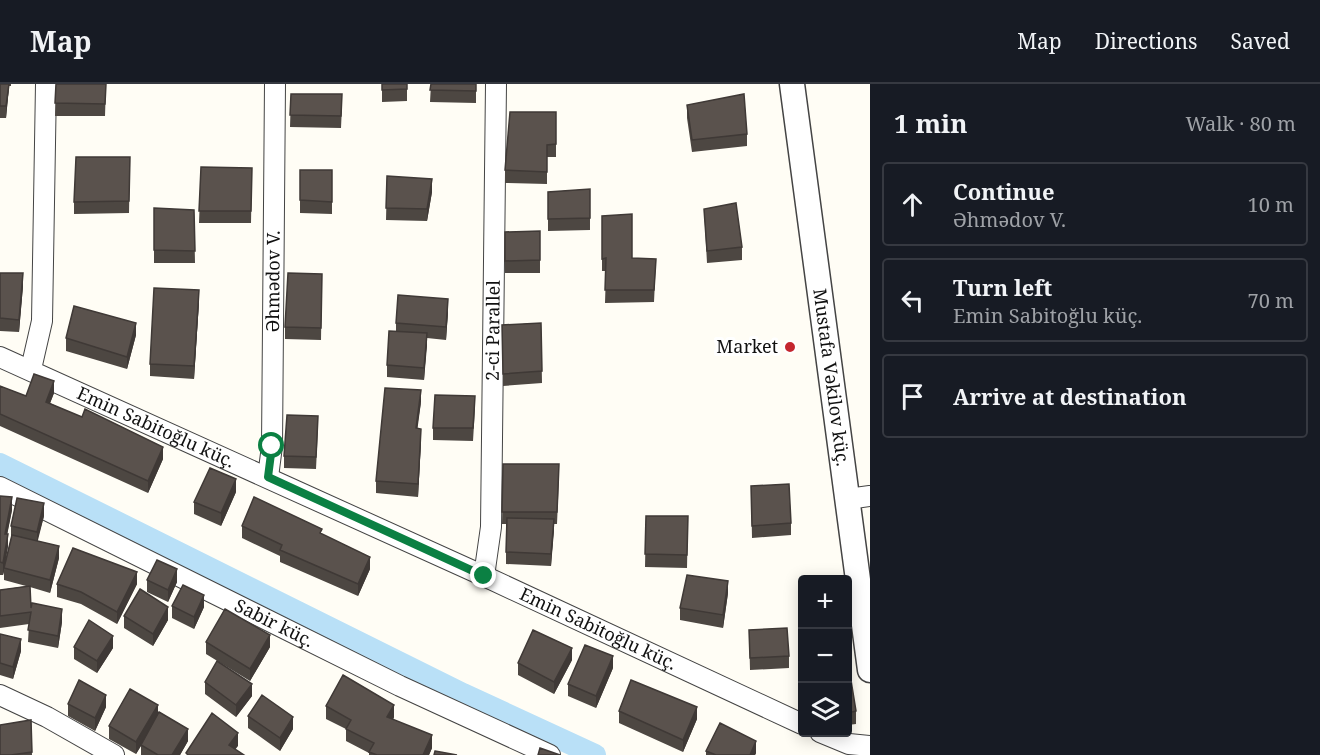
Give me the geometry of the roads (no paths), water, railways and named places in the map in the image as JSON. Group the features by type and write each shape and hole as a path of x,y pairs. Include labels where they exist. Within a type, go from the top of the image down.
{"street":[{"path":"31,369 42,321 46,84"},
{"name":"Əhmədov V.","path":"268,477 272,446 275,84"},
{"name":"2-ci Parallel","path":"484,576 491,527 496,84"},
{"name":"Mustafa Vəkilov küç.","path":"792,84 859,498 870,670"},
{"name":"Emin Sabitoğlu küç.","path":"0,357 268,477 798,722"},
{"name":"Sabir küç.","path":"0,487 400,686 550,755"},
{"path":"0,695 48,717 114,755"},
{"path":"832,737 849,744 870,746"}],"waterway":[{"path":"0,464 463,694 595,755"}],"place":[{"name":"Market","path":"790,347"}]}
